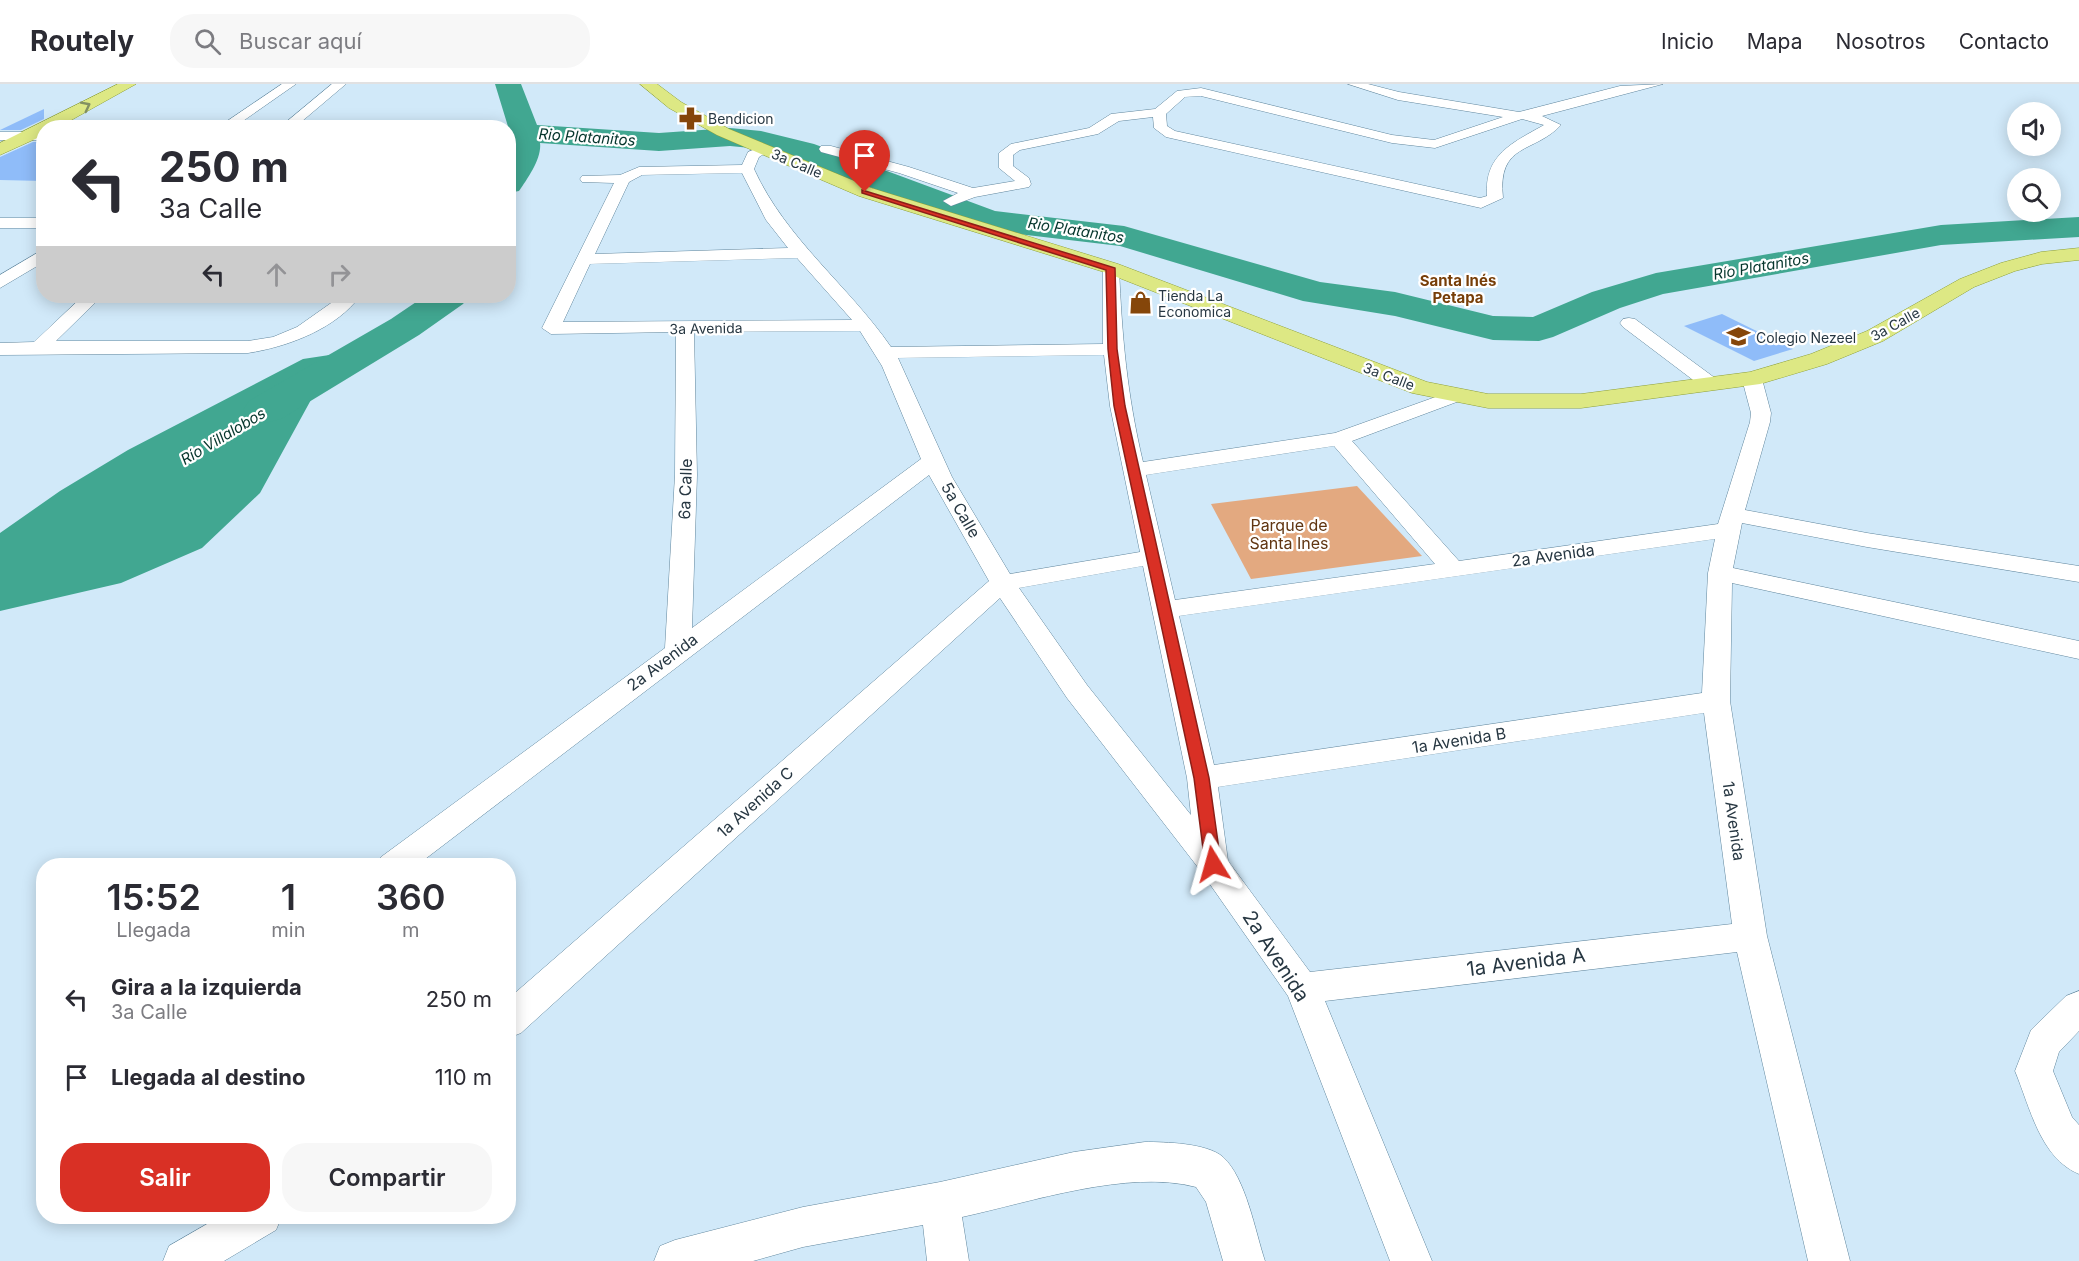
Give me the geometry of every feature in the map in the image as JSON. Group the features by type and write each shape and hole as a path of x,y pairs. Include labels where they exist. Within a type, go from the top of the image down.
{"main road":[{"path":"59,120 129,84"},
{"path":"647,84 675,105 723,132 756,145"},
{"path":"0,150 35,136"},
{"name":"3a Calle","path":"756,145 865,192 922,212 1111,268 1421,388 1455,396 1512,403 1581,401 1752,380 1819,359 1866,340 1967,283 2008,267 2041,258 2079,255"}],"street":[{"path":"236,120 290,84"},
{"path":"295,120 340,84"},
{"path":"1159,113 1161,128 1171,134 1481,203 1495,198 1493,177 1510,150 1554,125 1524,115 1406,97 1354,84"},
{"path":"951,201 972,193 1024,184 1024,181 1006,168 1006,153 1016,147 1093,131 1116,117 1159,113 1181,94 1192,88 1392,139 1421,144 1445,142 1524,115 1620,90 1657,84"},
{"path":"1229,97 1246,88"},
{"path":"0,136 35,136"},
{"path":"587,179 623,179 639,171 747,169 756,145"},
{"path":"826,149 904,170 972,193"},
{"name":"5a Calle","path":"747,169 770,213 801,254 865,326 885,353 933,462 1002,583 1068,684 1213,864"},
{"path":"623,179 587,259 801,254"},
{"path":"0,223 36,223"},
{"path":"0,283 36,259"},
{"name":"3a Avenida","path":"587,259 551,328 865,326"},
{"name":"2a Avenida","path":"1111,268 1113,349 1120,406 1154,557 1163,610 1202,778 1213,864 1302,988 1412,1261"},
{"path":"39,347 86,303"},
{"path":"0,349 248,347 273,344 315,326 343,303"},
{"path":"1629,323 1712,385"},
{"name":"6a Calle","path":"678,650 686,475 685,328"},
{"path":"885,353 1113,349"},
{"name":"1a Avenida","path":"1752,380 1761,413 1760,422 1730,522 1720,573 1716,701 1750,936 1829,1261"},
{"path":"1134,470 1339,439 1455,396"},
{"path":"1339,439 1454,570"},
{"name":"2a Avenida","path":"403,858 678,650 933,462"},
{"name":"2a Avenida","path":"1163,610 1454,570 1730,522 1867,540 2079,574"},
{"path":"1002,583 1154,557"},
{"path":"1720,573 2079,650"},
{"name":"1a Avenida C","path":"516,1015 1002,583"},
{"name":"1a Avenida B","path":"1202,778 1716,701"},
{"name":"1a Avenida A","path":"1302,988 1750,936"},
{"path":"2079,1007 2044,1042 2034,1071 2058,1130 2079,1155"},
{"path":"675,1261 803,1227 940,1202 1074,1172 1145,1161 1176,1162 1208,1170 1223,1192 1244,1261"},
{"path":"940,1202 948,1261"},
{"path":"184,1261 248,1224"}],"green space":[{"name":"Parque de Santa Ines","path":"1357,486 1422,556 1251,579 1211,504"}],"water":[{"path":"336,354 335,368 318,387 260,493 202,548 121,583 0,611 0,533 60,491 128,450 303,359"}],"building":[{"path":"44,109 44,119 36,120 36,123 21,130 0,130"},
{"path":"36,142 36,181 0,180 0,157"},
{"name":"Colegio Nezeel","path":"1722,314 1793,349 1754,361 1684,326"}],"waterway":[{"name":"Río Villalobos","path":"508,84 525,133"},
{"name":"Río Villalobos","path":"516,169 526,151 525,133"},
{"name":"Rio Platanitos","path":"525,133 659,142 730,137 761,140 803,150 968,214 993,221 1124,236 1316,293 1395,304 1493,328 1539,329 1606,300 1656,284 1941,235 2079,227"},
{"name":"Río Villalobos","path":"265,410 405,327 440,303"}],"place":[{"name":"Bendicion","path":"690,118"},
{"name":"Tienda La Economica","path":"1140,303"},
{"name":"Colegio Nezeel","path":"1738,337"}],"district":[{"name":"Santa Inés Petapa","path":"1458,288"}],"route":[{"path":"865,192 922,212 1111,268 1113,349 1120,406 1154,557 1163,610 1202,778 1213,864"}],"water label":[{"name":"Río Platanitos","path":"1761,266"}]}
